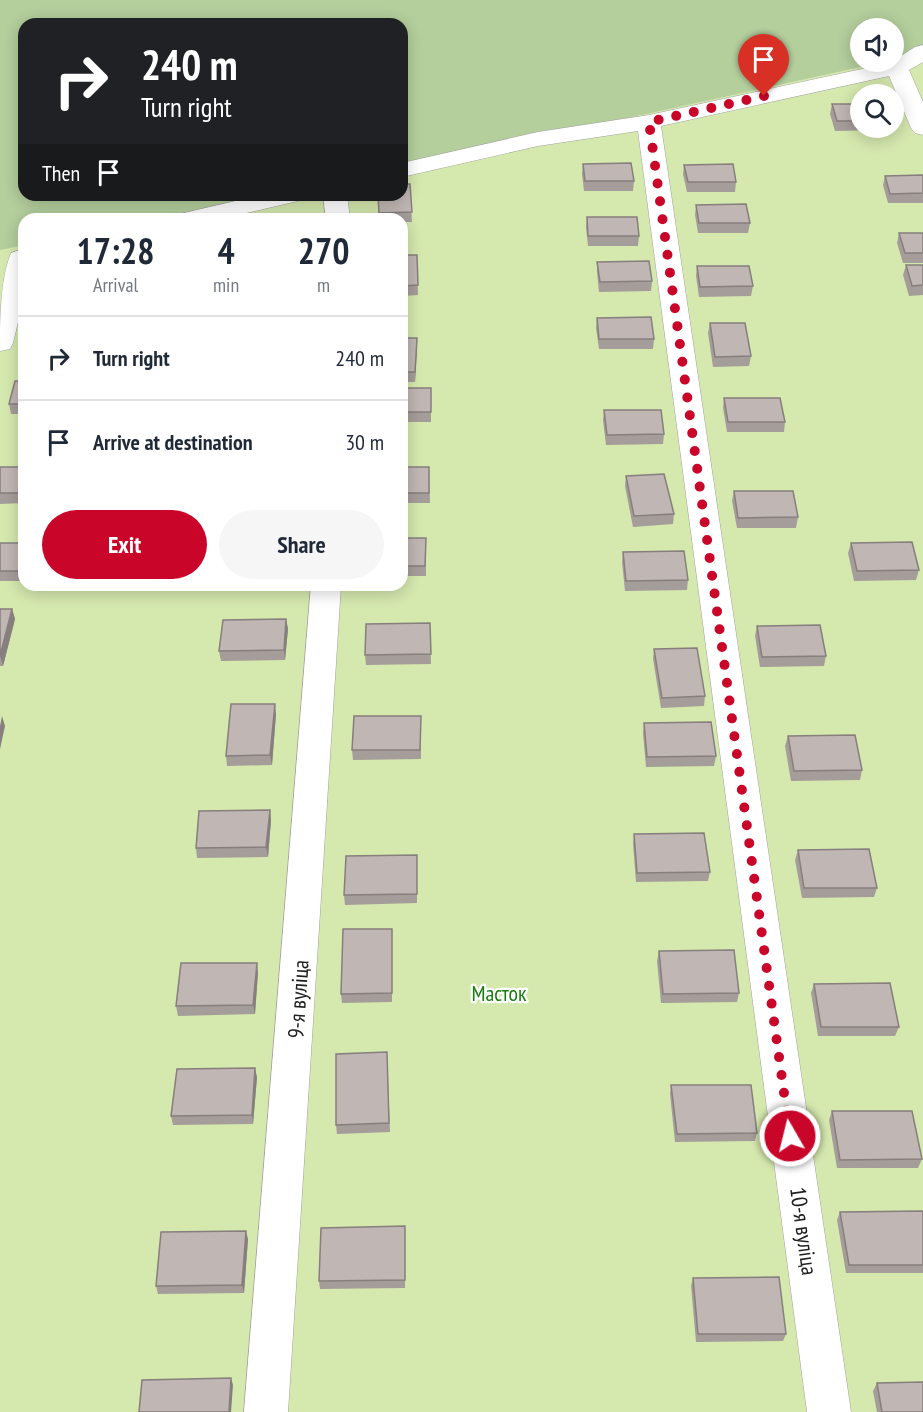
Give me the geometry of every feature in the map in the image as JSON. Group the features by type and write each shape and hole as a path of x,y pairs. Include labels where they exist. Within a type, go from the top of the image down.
{"street":[{"path":"904,64 923,52"},
{"path":"408,169 538,139 649,122 879,72"},
{"path":"899,72 923,128"},
{"name":"10-я вуліца","path":"649,122 829,1412"},
{"path":"215,213 267,201"},
{"path":"0,343 15,259"},
{"name":"9-я вуліца","path":"266,1412 326,591"}],"green space":[{"path":"0,0 923,0 923,53 904,57 904,18 850,18 850,69 408,166 408,18 18,18 18,201 238,201 180,213 18,213 18,246 0,250"},
{"name":"Масток","path":"923,52 923,1412 0,1412 0,247 18,243 18,591 408,591 408,213 161,213 218,201 408,201 408,161 850,68 850,72 904,72 904,56"}],"building":[{"path":"832,104 850,104 850,121 837,121"},
{"path":"631,163 634,181 585,181 583,164"},
{"path":"733,164 736,182 688,182 684,165"},
{"path":"923,175 923,193 890,194 885,176"},
{"path":"408,184 410,184 412,212 379,213 378,201 408,201"},
{"path":"746,204 750,223 699,223 696,205"},
{"path":"587,217 637,217 639,236 588,236"},
{"path":"899,233 923,233 923,253 905,253"},
{"path":"408,255 417,255 418,285 408,286"},
{"path":"649,261 652,281 600,282 597,262"},
{"path":"906,265 923,265 923,285 912,286"},
{"path":"697,266 749,266 753,286 700,287"},
{"path":"651,317 654,339 599,339 597,318"},
{"path":"710,323 745,323 751,356 715,357"},
{"path":"408,338 417,338 415,372 408,372"},
{"path":"15,381 18,381 18,404 9,404"},
{"path":"408,388 431,388 431,412 408,412"},
{"path":"724,398 780,398 785,422 728,422"},
{"path":"604,410 661,410 664,434 607,435"},
{"path":"0,467 18,467 18,493 0,493"},
{"path":"408,467 429,467 429,493 408,493"},
{"path":"664,474 674,514 634,516 626,476"},
{"path":"734,491 793,491 798,517 738,518"},
{"path":"408,538 426,538 425,566 408,566"},
{"path":"912,542 919,570 857,571 851,543"},
{"path":"0,543 18,543 18,571 0,571"},
{"path":"684,551 688,580 626,581 623,552"},
{"path":"0,609 12,609 0,656"},
{"path":"286,619 284,650 219,651 223,620"},
{"path":"430,623 431,654 365,655 366,624"},
{"path":"820,625 826,656 762,657 757,626"},
{"path":"697,648 705,696 662,698 654,649"},
{"path":"231,704 275,704 270,755 226,756"},
{"path":"354,716 421,716 420,750 352,750"},
{"path":"711,722 716,756 647,757 644,723"},
{"path":"855,735 862,770 794,771 788,736"},
{"path":"270,810 266,847 196,848 199,811"},
{"path":"704,833 710,872 637,873 634,834"},
{"path":"869,849 877,888 804,888 798,850"},
{"path":"417,855 417,894 344,895 346,856"},
{"path":"343,929 392,929 392,993 341,994"},
{"path":"734,950 739,993 663,994 659,951"},
{"path":"181,963 257,963 253,1005 176,1006"},
{"path":"890,983 899,1027 821,1027 814,984"},
{"path":"387,1052 389,1123 336,1125 336,1054"},
{"path":"255,1068 252,1115 171,1116 177,1069"},
{"path":"671,1085 751,1085 757,1133 677,1134"},
{"path":"832,1111 912,1111 922,1159 840,1160"},
{"path":"923,1211 923,1265 849,1265 840,1212"},
{"path":"405,1226 405,1280 319,1281 321,1228"},
{"path":"246,1231 242,1285 156,1286 161,1232"},
{"path":"779,1277 786,1334 698,1334 693,1278"},
{"path":"231,1378 229,1412 139,1412 142,1380"},
{"path":"923,1382 923,1412 882,1412 877,1383"}],"route":[{"path":"764,96 649,122 790,1136"}]}
